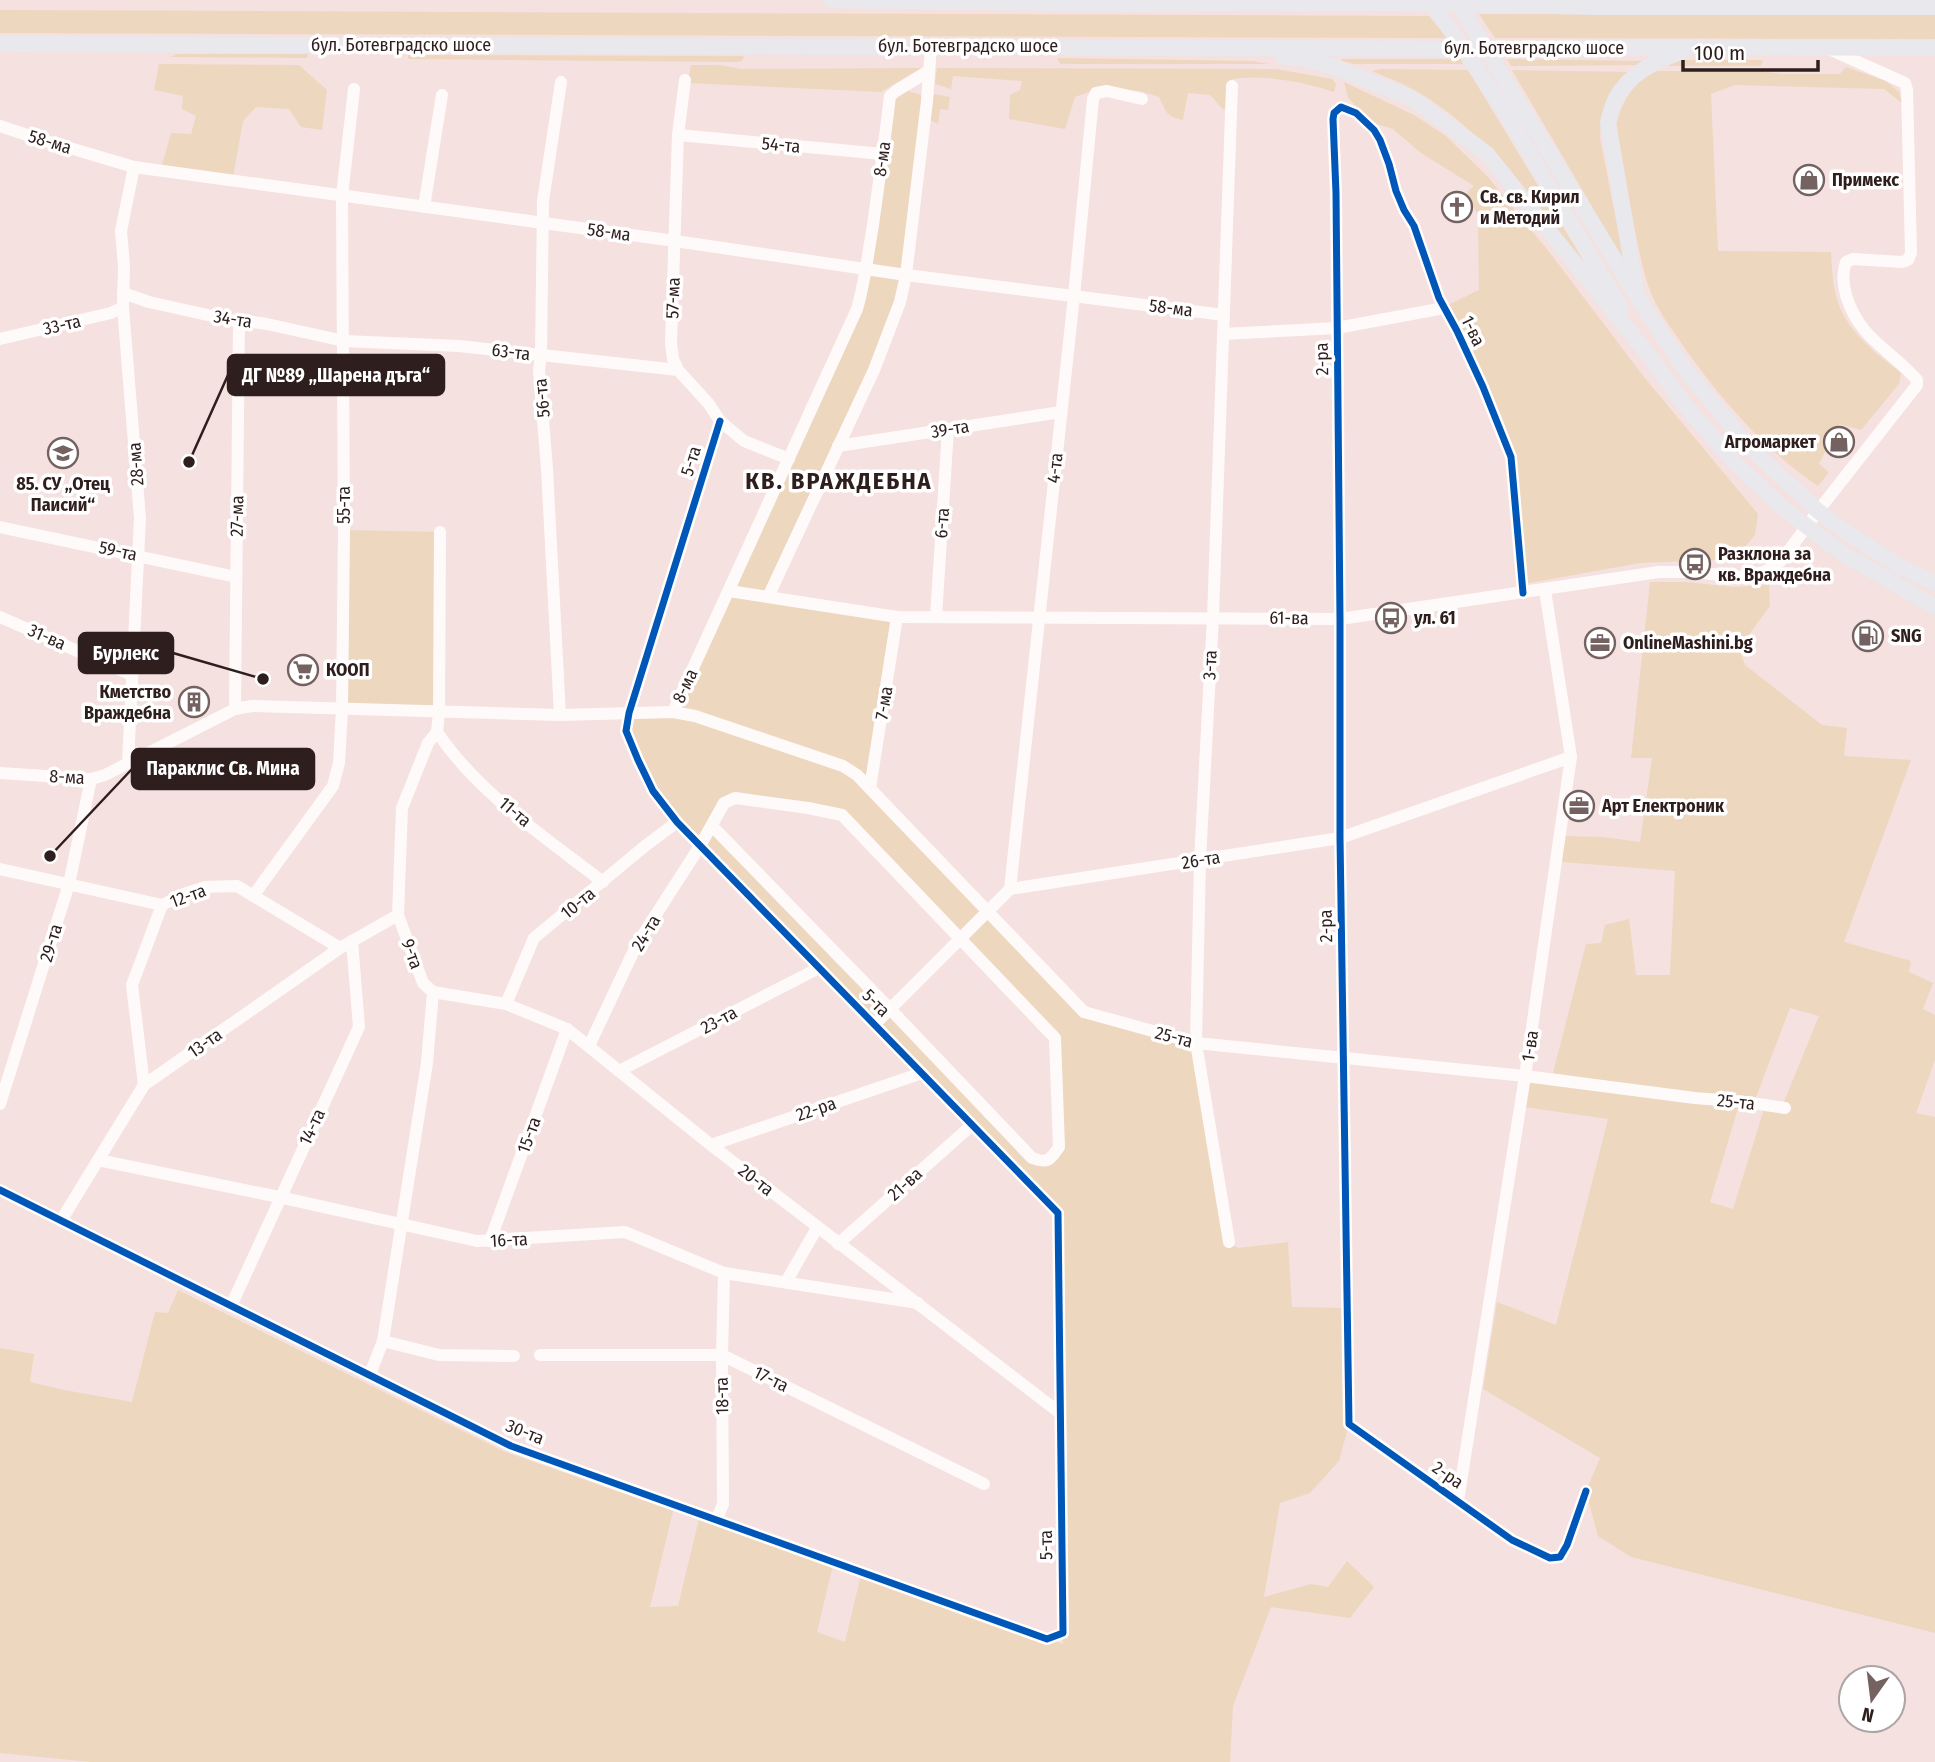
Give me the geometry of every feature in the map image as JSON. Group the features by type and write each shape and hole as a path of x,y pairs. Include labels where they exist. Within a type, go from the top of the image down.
{"main road":[{"path":"831,0 1935,7"},
{"path":"1427,0 1446,23 1502,107 1651,358"},
{"path":"1454,0 1684,368 1748,446 1818,511 1886,558 1935,583"},
{"path":"1576,0 1601,6"},
{"name":"бул. Ботевградско шосе","path":"0,44 1935,48"},
{"path":"0,50 36,44"},
{"path":"1128,47 1304,59 1331,66 1412,98 1487,154 1651,358 1683,403 1736,464 1783,508 1842,553 1935,607"},
{"path":"1638,298 1608,122 1616,99 1646,67 1697,47"}],"street":[{"path":"768,597 874,370 894,321 906,275 931,46"},
{"name":"61-ва","path":"729,592 897,617 1340,619 1659,572 1693,572 1739,577 1763,572 1781,561 1917,385 1917,380 1910,371 1864,331 1851,310 1844,288 1843,270 1846,262 1853,259 1902,262 1908,260 1911,253 1907,90 1905,83 1825,48"},
{"name":"8-ма","path":"0,773 91,779 105,775 235,709 252,706 560,715 673,712 857,309 884,154 890,96 929,71"},
{"name":"57-ма","path":"678,370 671,343 678,135 684,80"},
{"name":"56-та","path":"560,715 539,370 543,201 561,82"},
{"name":"3-та","path":"1229,1242 1196,1043 1200,860 1213,617 1232,86"},
{"name":"55-та","path":"258,891 333,786 339,763 342,709 344,341 342,196 354,89"},
{"name":"4-та","path":"1010,889 1093,99 1097,93 1107,91 1142,99"},
{"path":"424,207 442,95"},
{"name":"1-ва","path":"1341,107 1356,113 1374,130 1380,140 1396,191 1413,226 1439,298 1483,387 1511,457 1523,593"},
{"name":"2-ра","path":"1341,107 1334,113 1333,118 1349,1424 1511,1540 1550,1558 1560,1557 1567,1545 1586,1491"},
{"name":"58-ма","path":"0,126 134,167 906,275 1224,315"},
{"name":"54-та","path":"678,135 884,154"},
{"name":"28-ма","path":"128,763 139,518 123,307 121,231 134,167"},
{"name":"34-та","path":"124,293 149,302 239,322 267,324 344,341"},
{"name":"33-та","path":"0,339 111,313 123,307"},
{"path":"1223,334 1337,328 1444,308"},
{"name":"27-ма","path":"235,709 239,322"},
{"name":"63-та","path":"344,341 459,346 678,370"},
{"path":"678,370 709,404 720,421 744,441 789,459"},
{"name":"39-та","path":"838,446 1061,412"},
{"name":"5-та","path":"720,421 629,713 626,731 653,791 677,822 1058,1213 1063,1633"},
{"name":"6-та","path":"936,617 948,429"},
{"name":"59-та","path":"0,527 236,577"},
{"name":"9-та","path":"433,992 423,983 398,915 402,808 428,743 437,732 440,532"},
{"name":"1-ва","path":"1458,1501 1525,1076 1571,757 1545,590"},
{"name":"31-ва","path":"0,617 132,675"},
{"name":"7-ма","path":"870,788 897,617"},
{"name":"25-та","path":"673,712 695,716 843,766 857,775 1084,1012 1196,1043 1525,1076 1785,1108"},
{"name":"11-та","path":"437,732 496,797 603,882"},
{"name":"26-та","path":"1010,889 1340,838 1571,757"},
{"name":"29-та","path":"0,1104 69,884 91,779"},
{"path":"712,825 724,803 735,799 842,815 961,939"},
{"name":"10-та","path":"506,1004 534,938 677,822"},
{"name":"5-та","path":"712,825 1032,1158 1042,1162 1050,1159 1059,1147 1055,1038 961,939"},
{"name":"24-та","path":"589,1046 637,944 712,825"},
{"path":"0,869 162,905"},
{"name":"12-та","path":"144,1086 132,985 162,905 205,887 237,886 258,891"},
{"path":"875,1024 1010,889"},
{"path":"258,891 340,948"},
{"name":"13-та","path":"62,1219 144,1086 340,948 398,915"},
{"name":"14-та","path":"231,1306 359,1027 352,941"},
{"name":"23-та","path":"619,1071 819,968"},
{"path":"370,1374 383,1341 427,1063 433,992"},
{"name":"20-та","path":"433,992 506,1004 567,1030 710,1145 1060,1413"},
{"name":"15-та","path":"490,1241 567,1030"},
{"name":"22-ра","path":"710,1145 922,1073"},
{"name":"21-ва","path":"838,1244 972,1125"},
{"name":"16-та","path":"98,1160 477,1241 625,1232 724,1273 918,1303"},
{"name":"30-та","path":"0,1190 511,1446 1047,1639 1063,1633"},
{"path":"786,1282 817,1228"},
{"name":"18-та","path":"717,1519 723,1504 724,1273"},
{"path":"383,1341 439,1355 514,1356"},
{"name":"17-та","path":"540,1355 722,1355 984,1484"}],"shaded area":[{"path":"0,10 1429,16 1447,38 0,33"},
{"path":"1479,14 1935,15 1935,39 1495,38"},
{"path":"177,54 308,54 307,58 170,57"},
{"path":"408,55 744,57 742,61 736,62 408,59"},
{"path":"1057,58 1252,61 1268,64 1060,64"},
{"path":"1342,59 1461,59 1463,64 1354,64"},
{"path":"1507,59 1647,61 1640,65 1511,66"},
{"path":"1684,60 1763,60 1761,66 1661,66"},
{"path":"159,64 299,65 327,90 322,130 301,127 289,109 256,107 243,121 233,177 162,165 171,133 191,134 196,116 182,109 183,96 154,90"},
{"path":"691,65 719,65 741,69 921,68 881,92 688,83"},
{"path":"1846,67 1886,81 1899,92 1902,103 1884,89 1735,85 1711,94 1718,251 1831,252 1835,292 1845,317 1860,338 1901,373 1899,384 1861,430 1839,424 1819,464 1829,472 1818,486 1779,456 1727,403 1696,364 1657,306 1640,257 1616,125 1635,86 1657,71 1840,74"},
{"path":"937,68 1276,69 1332,79 1336,84 1334,92 1282,80 1229,80 1228,110 1223,109 1210,95 1188,93 1183,120 1170,115 1159,97 1140,91 1102,87 1075,97 1065,129 1009,119 1010,95 1020,90 1022,81 953,76 951,89 935,84"},
{"path":"1468,70 1588,268 1478,138 1428,98 1372,71"},
{"path":"1512,70 1628,72 1614,88 1601,116 1600,138 1624,261"},
{"path":"1344,82 1414,115 1446,136 1488,177 1550,253 1644,377 1758,514 1755,535 1735,559 1640,563 1524,582 1514,463 1448,305 1479,290 1478,216 1467,192 1474,186 1421,153 1393,129 1374,123 1348,98"},
{"path":"905,90 921,95 927,101 900,302 768,597 897,617 871,789 1084,1012 1196,1043 1229,1242 1238,1248 1288,1242 1292,1307 1346,1308 1349,1424 1339,1461 1310,1493 1280,1503 1264,1597 1311,1584 1328,1587 1347,1561 1374,1587 1350,1618 1271,1607 1233,1706 1230,1762 91,1762 0,1753 0,1348 34,1354 30,1382 132,1402 155,1312 168,1313 178,1290 503,1451 673,1511 650,1607 678,1606 699,1519 833,1565 817,1632 845,1642 861,1575 1063,1644 1058,1213 700,846 638,760 629,713 673,712 857,309 890,96","holes":["724,803 808,808 842,815 1055,1038 1059,1147 1042,1162 712,826"]},
{"path":"934,94 950,97 948,110 940,109 938,124 930,120"},
{"path":"344,530 440,532 439,712 342,709"},
{"path":"1650,582 1686,582 1733,587 1769,585 1770,606 1739,648 1745,665 1822,725 1847,728 1844,756 1911,760 1844,942 1911,961 1909,972 1933,983 1923,1009 1935,1015 1935,1060 1916,1113 1935,1117 1935,1633 1631,1557 1598,1536 1586,1491 1600,1458 1483,1389 1497,1302 1556,1325 1608,1119 1524,1107 1525,1076 1739,1105 1710,1202 1733,1209 1764,1109 1783,1104 1819,1016 1790,1008 1755,1100 1553,1073 1586,944 1601,943 1605,925 1629,919 1636,975 1670,975 1675,871 1562,862 1564,836 1640,842 1652,758 1631,758"}],"cycle path":[{"path":"1523,593 1511,457 1483,387 1439,298 1414,226 1396,191 1380,140 1374,130 1356,113 1341,107 1334,113 1333,119 1349,1424 1512,1540 1550,1558 1560,1557 1567,1545 1586,1491"},
{"path":"0,1190 511,1446 1047,1639 1063,1633 1058,1213 677,822 653,791 626,731 629,713 720,421"}],"place":[{"name":"Примекс","path":"1809,180"},
{"name":"Св. св. Кирил и Методий","path":"1457,207"},
{"name":"Агромаркет","path":"1839,442"},
{"name":"85. СУ „Отец Паисий“","path":"63,453"},
{"name":"ДГ №89 „Шарена дъга“","path":"189,462"},
{"name":"Разклона за кв. Враждебна","path":"1695,564"},
{"name":"ул. 61","path":"1391,618"},
{"name":"SNG","path":"1868,636"},
{"name":"ОnlineMashini.bg","path":"1600,643"},
{"name":"КООП","path":"303,670"},
{"name":"Бурлекс","path":"263,679"},
{"name":"Кметство Враждебна","path":"194,702"},
{"name":"Арт Електроник","path":"1579,806"},
{"name":"Параклис Св. Мина","path":"50,856"}],"district":[{"name":"КВ. ВРАЖДЕБНА","path":"839,481"}]}
